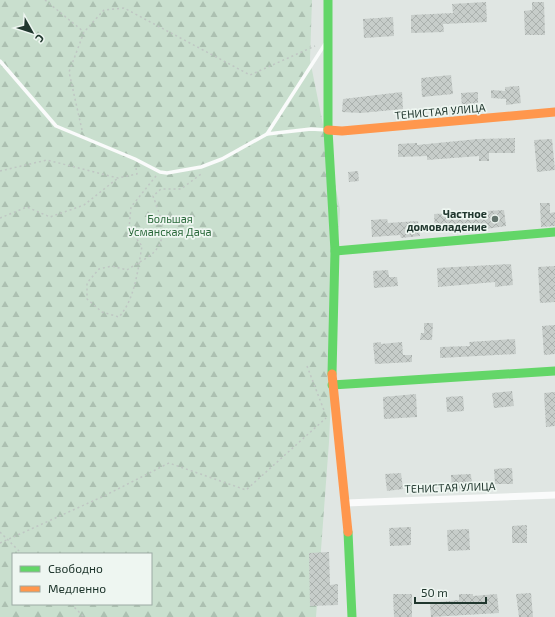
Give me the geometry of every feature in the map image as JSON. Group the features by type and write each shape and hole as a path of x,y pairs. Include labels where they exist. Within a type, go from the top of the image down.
{"street":[{"path":"336,0 328,0 328,130 336,251 332,385 346,503 352,617"},
{"name":"ТЕНИСТАЯ УЛИЦА","path":"328,130 342,131 555,112"},
{"path":"336,251 555,232"},
{"path":"332,385 555,371"},
{"name":"ТЕНИСТАЯ УЛИЦА","path":"346,503 555,495"}],"lane":[{"path":"267,134 328,41"},
{"path":"0,61 53,123 64,130 135,159 160,172 167,173 201,167 222,159 267,134 311,129 328,130"}],"path":[{"path":"45,0 84,32"},
{"path":"84,138 69,72 84,32 104,10 124,8 250,75 328,41"},
{"path":"0,171 47,160 118,178 137,174 135,159"},
{"path":"160,172 131,207 129,229 142,246 139,262 136,277 125,309 119,317 102,312 86,299 87,283 99,269 112,266 127,270 139,262 154,252 161,240 162,221 153,196 162,189 180,189 204,172"},
{"path":"0,218 27,207 50,217 84,205 118,178"},
{"path":"0,543 6,538 104,496 169,463 246,490 327,418 307,366"},
{"path":"0,532 21,553"},
{"path":"72,605 84,617"}],"green space":[{"name":"Большая Усманская Дача","path":"0,0 312,0 310,60 340,209 329,442 316,617 0,617"}],"building":[{"path":"486,2 487,22 443,24 444,32 411,33 411,15 453,13 452,4"},
{"path":"532,2 544,2 545,35 525,35 524,11 532,10"},
{"path":"393,17 394,36 364,38 363,19"},
{"path":"451,75 453,94 422,97 421,78"},
{"path":"519,86 521,103 506,105 506,99 491,98 491,90 505,91 505,87"},
{"path":"402,92 403,109 361,113 342,112 343,99"},
{"path":"478,92 478,107 462,108 461,93"},
{"path":"515,138 515,153 489,153 489,161 479,161 479,156 427,160 427,156 398,157 398,144 417,143 417,145 478,139"},
{"path":"552,139 555,170 537,172 534,140"},
{"path":"358,171 359,181 349,182 348,172"},
{"path":"540,203 550,203 550,213 555,212 555,226 541,227"},
{"path":"504,210 506,226 479,230 435,232 434,214"},
{"path":"387,219 388,223 418,221 420,236 401,238 400,235 372,237 371,220"},
{"path":"511,264 513,285 495,287 495,282 438,287 437,268"},
{"path":"555,266 555,302 540,303 538,267"},
{"path":"388,270 389,277 397,277 398,286 374,288 373,271"},
{"path":"424,323 433,323 432,340 420,340 421,333 424,333"},
{"path":"555,325 555,354 544,355 542,326"},
{"path":"515,339 516,354 440,358 440,347 470,346 469,342"},
{"path":"381,342 381,344 402,342 403,355 412,355 412,362 375,364 373,343"},
{"path":"512,391 514,406 494,408 492,393"},
{"path":"555,392 555,426 546,427 544,393"},
{"path":"416,394 417,417 384,419 383,397"},
{"path":"463,396 464,411 447,412 446,397"},
{"path":"512,468 513,484 495,484 494,469"},
{"path":"401,473 403,489 387,491 385,474"},
{"path":"471,474 472,488 452,489 451,475"},
{"path":"527,525 527,543 512,543 512,526"},
{"path":"411,527 411,545 390,546 389,528"},
{"path":"469,529 470,550 448,551 447,530"},
{"path":"329,552 330,585 338,584 338,605 310,606 309,553"},
{"path":"531,593 533,617 519,617 516,594"},
{"path":"393,594 412,594 412,617 394,617"},
{"path":"459,594 473,594 473,596 497,594 499,613 431,617 430,603 459,600"}],"traffic: fast":[{"path":"328,0 328,130 335,251 332,374"},
{"path":"335,251 555,232"},
{"path":"332,385 555,371"},
{"path":"348,532 352,617"}],"traffic: slow":[{"path":"328,130 342,131 555,112"},
{"path":"332,374 348,532"}],"place":[{"name":"Частное домовладение","path":"495,219"}]}
